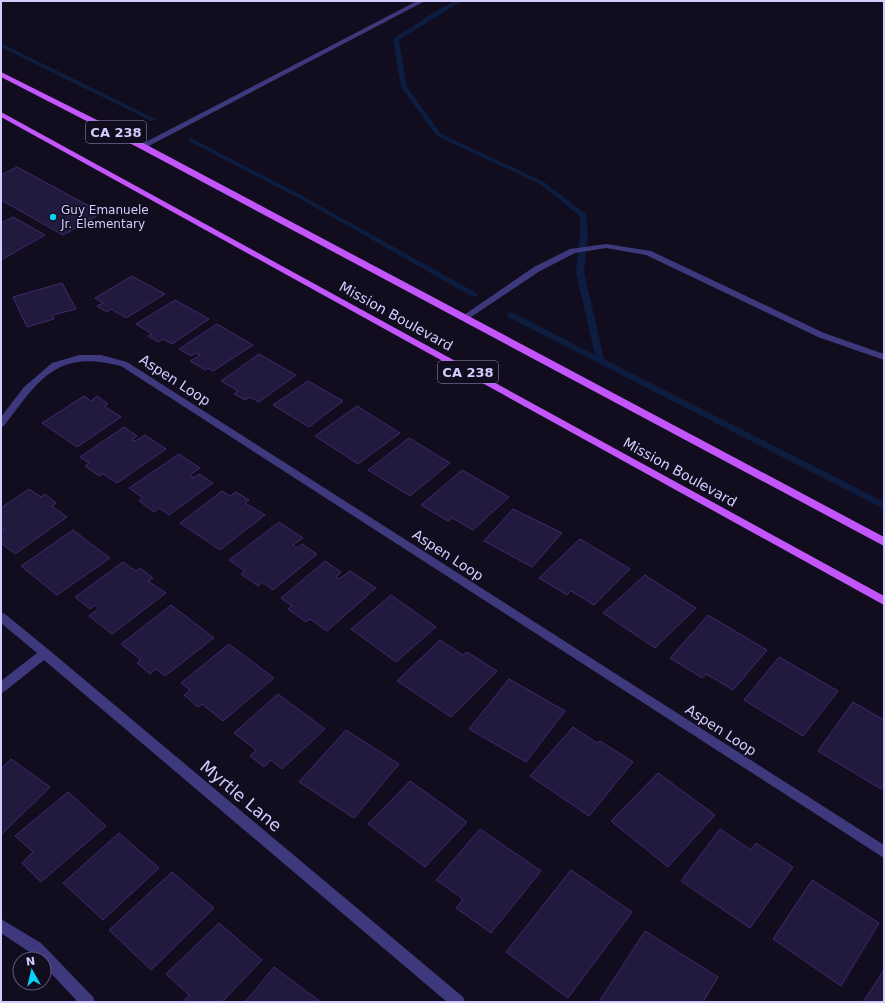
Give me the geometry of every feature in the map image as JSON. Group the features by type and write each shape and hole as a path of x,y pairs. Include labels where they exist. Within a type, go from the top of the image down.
{"main road":[{"name":"CA 238","path":"1,74 142,146 884,542"},
{"name":"Mission Boulevard","path":"1,114 884,600"}],"street":[{"path":"142,146 422,1"},
{"path":"465,318 537,268 573,251 606,246 648,253 822,335 884,357"},
{"name":"Aspen Loop","path":"1,424 27,389 55,365 79,358 101,358 124,364 884,852"},
{"name":"Myrtle Lane","path":"1,617 458,1002"},
{"path":"1,688 45,653"},
{"path":"1,925 36,948 88,1002"}],"building":[{"path":"17,167 102,213 63,235 1,200 1,175"},
{"path":"13,217 45,235 1,260 1,223"},
{"path":"132,276 165,294 126,318 111,309 107,312 97,306 103,303 95,298"},
{"path":"62,283 76,309 53,315 54,319 27,327 13,297"},
{"path":"175,300 209,319 172,344 163,339 158,342 148,336 152,334 136,324"},
{"path":"217,324 253,345 213,371 208,368 205,370 190,361 200,355 196,353 191,356 179,349"},
{"path":"259,354 296,375 259,402 250,397 245,400 234,394 238,391 221,381"},
{"path":"308,381 343,401 309,427 273,405"},
{"path":"84,396 91,401 97,396 108,404 104,406 121,417 77,447 42,423"},
{"path":"357,406 400,433 358,464 315,436"},
{"path":"124,427 137,436 132,440 135,441 145,435 166,449 117,483 103,474 99,476 85,466 89,463 80,457"},
{"path":"409,438 450,463 410,496 368,470"},
{"path":"179,454 200,468 190,475 194,478 199,474 213,483 169,515 159,508 154,512 139,501 143,498 129,488"},
{"path":"462,470 509,497 473,530 452,518 448,521 421,505"},
{"path":"29,489 41,497 45,494 56,503 52,506 67,517 15,554 1,543 1,532 4,530 1,528 1,508"},
{"path":"222,491 230,496 236,492 249,500 245,503 265,515 220,550 180,523"},
{"path":"513,509 562,533 532,567 484,541"},
{"path":"279,522 303,538 293,545 297,548 302,544 317,554 273,590 262,582 258,586 241,574 245,571 229,560"},
{"path":"73,530 110,558 57,595 21,566"},
{"path":"580,539 630,569 594,605 571,591 567,595 539,578"},
{"path":"325,561 341,572 336,577 339,579 350,571 376,588 327,631 310,619 306,622 288,609 292,606 281,598"},
{"path":"123,562 136,571 140,568 153,578 148,581 166,593 112,634 89,616 99,608 95,605 90,609 75,597"},
{"path":"645,575 696,608 655,648 603,613"},
{"path":"391,595 436,627 396,662 351,629"},
{"path":"171,605 214,638 165,676 156,669 150,674 137,663 141,660 121,644"},
{"path":"708,615 767,650 733,690 706,674 702,678 670,658"},
{"path":"440,640 463,655 467,652 497,671 451,717 397,681"},
{"path":"229,644 274,678 223,721 202,704 198,707 184,695 190,690 181,683"},
{"path":"779,657 838,691 803,736 744,700"},
{"path":"509,679 565,711 526,762 469,729"},
{"path":"278,694 325,729 282,769 271,760 264,767 250,756 256,750 234,733"},
{"path":"853,702 884,720 884,785 881,789 818,751"},
{"path":"573,727 597,743 600,741 633,762 589,816 530,776"},
{"path":"346,730 399,764 354,818 299,782"},
{"path":"11,759 50,787 1,835 1,769"},
{"path":"658,773 715,815 668,867 611,821"},
{"path":"410,781 467,822 425,867 368,824"},
{"path":"68,792 106,826 41,882 22,863 33,852 15,836"},
{"path":"480,829 541,871 491,933 456,908 463,899 436,880"},
{"path":"720,829 751,850 756,843 793,867 750,928 681,881"},
{"path":"119,833 159,868 103,920 63,883"},
{"path":"571,870 632,912 568,998 506,952"},
{"path":"172,872 214,908 151,970 109,930"},
{"path":"812,880 879,923 841,986 773,939"},
{"path":"219,923 262,960 222,1002 183,1002 189,995 166,974"},
{"path":"645,931 718,977 703,1002 599,1002"},
{"path":"274,967 321,1002 245,1002"},
{"path":"884,970 884,1002 863,1002"}],"waterway":[{"path":"459,1 435,14 396,39 404,87 439,135 542,183 584,215 584,234 580,272 600,359"},
{"path":"1,45 153,120"},
{"path":"191,140 306,200 474,294"},
{"path":"511,315 884,506"}],"place":[{"name":"Guy Emanuele Jr. Elementary","path":"53,217"}]}
